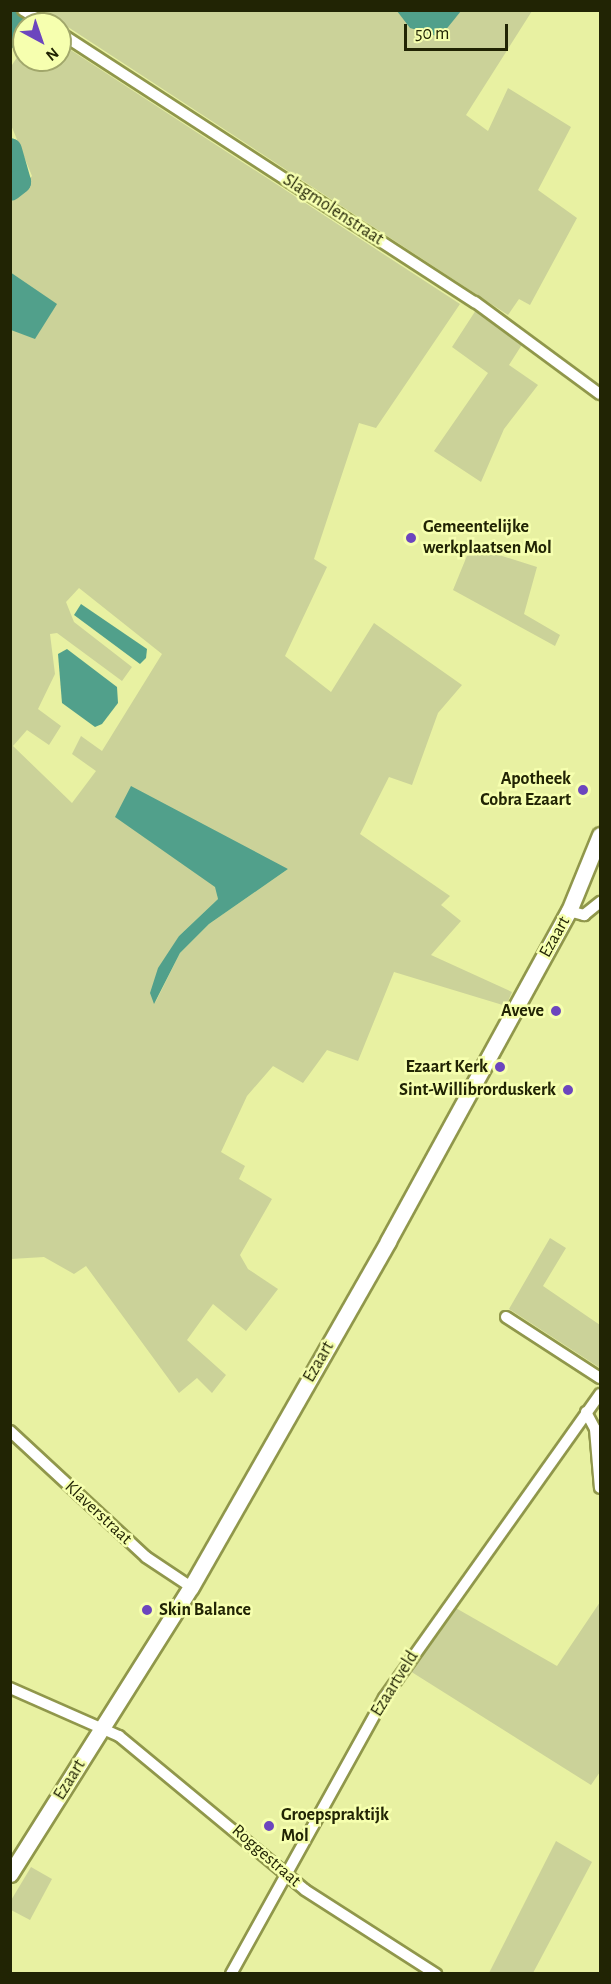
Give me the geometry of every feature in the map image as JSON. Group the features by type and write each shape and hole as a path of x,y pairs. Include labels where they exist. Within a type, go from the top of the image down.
{"main road":[{"name":"Ezaart","path":"10,1874 191,1587 569,911 600,835"}],"street":[{"name":"Slagmolenstraat","path":"72,41 475,302 600,394"},
{"path":"569,911 584,915 600,902"},
{"path":"506,1317 600,1378"},
{"name":"Ezaartveld","path":"231,1974 405,1665 600,1394"},
{"path":"586,1412 595,1429 600,1488"},
{"name":"Klaverstraat","path":"10,1431 146,1557 191,1587"},
{"name":"Roggestraat","path":"10,1688 103,1729 154,1765 286,1875 436,1974"}],"green space":[{"path":"532,11 466,115 488,131 508,88 571,127 538,190 577,218 530,305 519,299 508,315 72,30 72,12 45,12"},
{"path":"72,51 460,304 376,428 359,423 314,559 327,567 285,656 331,692 374,623 462,685 438,713 412,785 389,777 360,834 450,896 441,905 461,921 431,955 512,992 506,1006 394,972 358,1061 327,1050 303,1083 273,1066 247,1096 221,1152 245,1166 239,1179 272,1199 240,1255 248,1269 278,1289 246,1331 213,1304 187,1340 226,1375 212,1393 197,1378 179,1393 86,1266 74,1274 44,1257 11,1259 10,201 32,176 11,125 10,68 12,65 12,72 72,72","holes":["79,588 162,654 102,751 81,736 72,754 96,771 72,803 13,746 27,730 49,745 61,726 38,709 55,674 50,634 57,633 122,681 132,667 74,622 66,602","116,817 288,869 209,924 180,953 155,1003 179,936 218,899 216,887"]},
{"path":"476,310 523,343 509,365 538,385 504,429 481,482 434,451 488,373 452,347"},
{"path":"471,546 537,567 524,614 560,635 555,646 453,590"},
{"path":"550,1238 566,1248 543,1286 600,1325 600,1368 509,1309"},
{"path":"600,1602 600,1772 591,1785 410,1671 454,1607 557,1666"},
{"path":"556,1841 592,1862 533,1973 489,1973"},
{"path":"31,1867 52,1879 30,1920 11,1910 10,1902"}],"water":[{"path":"397,11 461,11 440,37 410,28"},
{"path":"10,272 57,304 35,339 11,330"},
{"path":"81,604 147,649 146,658 140,664 74,615"},
{"path":"67,649 117,687 118,703 102,724 95,727 62,703 58,654"},
{"path":"131,786 288,869 209,924 180,953 154,1004 150,993 158,968 179,936 218,899 215,887 115,817"}],"waterway":[{"path":"10,36 28,10"},
{"path":"10,150 19,182 10,189"}],"place":[{"name":"Gemeentelijke werkplaatsen Mol","path":"411,538"},
{"name":"Apotheek Cobra Ezaart","path":"583,790"},
{"name":"Aveve","path":"556,1011"},
{"name":"Ezaart Kerk","path":"500,1067"},
{"name":"Sint-Willibrorduskerk","path":"568,1090"},
{"name":"Skin Balance","path":"147,1610"},
{"name":"Groepspraktijk Mol","path":"269,1826"}]}
